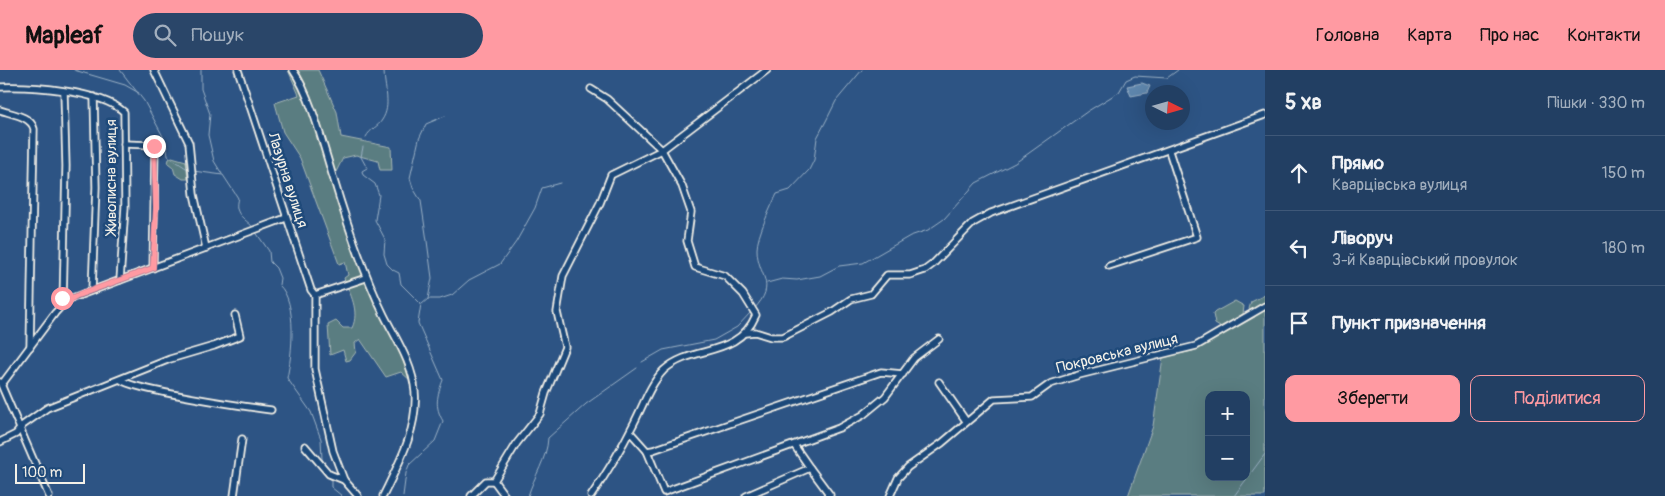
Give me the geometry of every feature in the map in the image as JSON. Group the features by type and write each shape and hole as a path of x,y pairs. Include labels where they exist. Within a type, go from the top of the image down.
{"street":[{"path":"154,70 187,136 190,146 192,176 206,248"},
{"name":"Лазурна вулиця","path":"238,70 308,284 315,296 314,369 333,452 344,480 358,496"},
{"path":"293,70 316,125 342,201 352,243 366,278 407,361 415,395 415,418 411,432 383,496"},
{"path":"494,481 517,443 540,414 565,347 557,312 560,287 571,258 600,203 610,175 662,150 767,70"},
{"name":"Живописна вулиця","path":"0,87 32,86 94,97 124,112 125,204 120,280"},
{"path":"591,89 607,99 662,150 682,186 689,204 691,212 687,241 695,267 724,276 743,294 756,316 745,333 725,347 677,362 664,371 650,389 630,432 608,471 591,496"},
{"path":"63,304 66,166 64,92"},
{"path":"92,290 96,190 94,97"},
{"path":"0,110 27,119 33,124 34,129 30,347"},
{"path":"745,333 755,332 771,337 783,337 832,312 851,299 871,294 887,275 910,275 925,270 973,222 991,213 1169,151 1265,115"},
{"path":"124,144 152,145 155,147 153,268"},
{"path":"1109,266 1197,238 1169,151"},
{"path":"49,496 19,430 1,383 63,304 92,290 286,218"},
{"path":"315,296 366,278"},
{"name":"Покровська вулиця","path":"890,496 898,478 908,466 942,443 994,399 1032,397 1050,384 1072,377 1196,346 1265,306"},
{"path":"0,442 19,430 44,409 121,380 167,360 240,336 235,315"},
{"path":"630,432 647,451 664,492 839,428 863,415 885,397 914,358 939,339"},
{"path":"647,451 689,439 881,372 903,374"},
{"path":"121,380 128,384 150,389 271,410"},
{"path":"939,382 966,421"},
{"path":"234,496 242,439"},
{"path":"794,445 830,495 827,496"},
{"path":"306,446 331,475 344,480"},
{"path":"746,496 810,468"},
{"path":"472,496 486,481 494,481"},
{"path":"494,481 505,496"}],"green space":[{"path":"288,70 318,70 337,112 341,137 391,147 392,170 380,170 378,161 356,155 343,158 335,174 358,256 404,351 411,381 401,372 386,377 360,339 355,343 356,352 350,360 346,361 343,350 330,355 328,325 336,321 343,328 352,328 355,309 344,278 348,275 345,262 339,264 300,158 283,132 275,103 299,95"},
{"path":"172,157 186,161 188,179 183,179 175,174 173,167 168,163"},
{"path":"1265,295 1265,496 1128,496 1153,426 1163,357 1193,351 1255,317 1249,309 1251,302"},
{"path":"1235,301 1244,306 1243,314 1220,327 1215,324 1213,314"}],"water":[{"path":"1142,83 1147,85 1145,85 1145,93 1131,96 1127,86"}],"waterway":[{"path":"74,70 125,85 139,93"},
{"path":"120,70 144,101 166,142 168,156 189,170"},
{"path":"201,70 201,89 210,114 208,135 214,161 222,174"},
{"path":"366,137 380,122 387,108 384,70"},
{"path":"754,309 761,300 766,286 757,249 771,206 777,194 790,190 809,170 814,160 817,138 836,101 862,70"},
{"path":"767,283 782,279 797,280 820,276 839,266 863,263 910,236 928,230 944,219 976,183 1015,163 1088,111 1119,92 1126,80 1135,76 1167,78 1178,70"},
{"path":"428,299 432,278 427,241 421,201 413,188 410,178 419,139 426,124 445,116"},
{"path":"363,147 361,157 367,168 362,171 363,175 375,184 379,195 375,220 385,239 384,254 387,264 399,273 401,284 421,304 418,323 443,380 437,401 438,411 443,421 435,441 409,465 403,496"},
{"path":"193,171 223,175 238,198 238,212 253,227"},
{"path":"422,304 428,299 440,299 452,295 469,280 500,264 516,242 535,208 542,188 560,183"},
{"path":"255,231 269,251 270,262 276,268 280,278 279,285 289,303 292,343 287,378 311,412 321,439 322,459 331,472"},
{"path":"642,362 663,350 714,340 737,327 751,312"},
{"path":"528,496 543,460 548,438 586,404 637,368"},
{"path":"1234,496 1265,454"},
{"path":"331,478 331,487 342,496"}],"route":[{"path":"62,298 63,304 76,296 153,268 156,208 156,148 154,146"}]}
